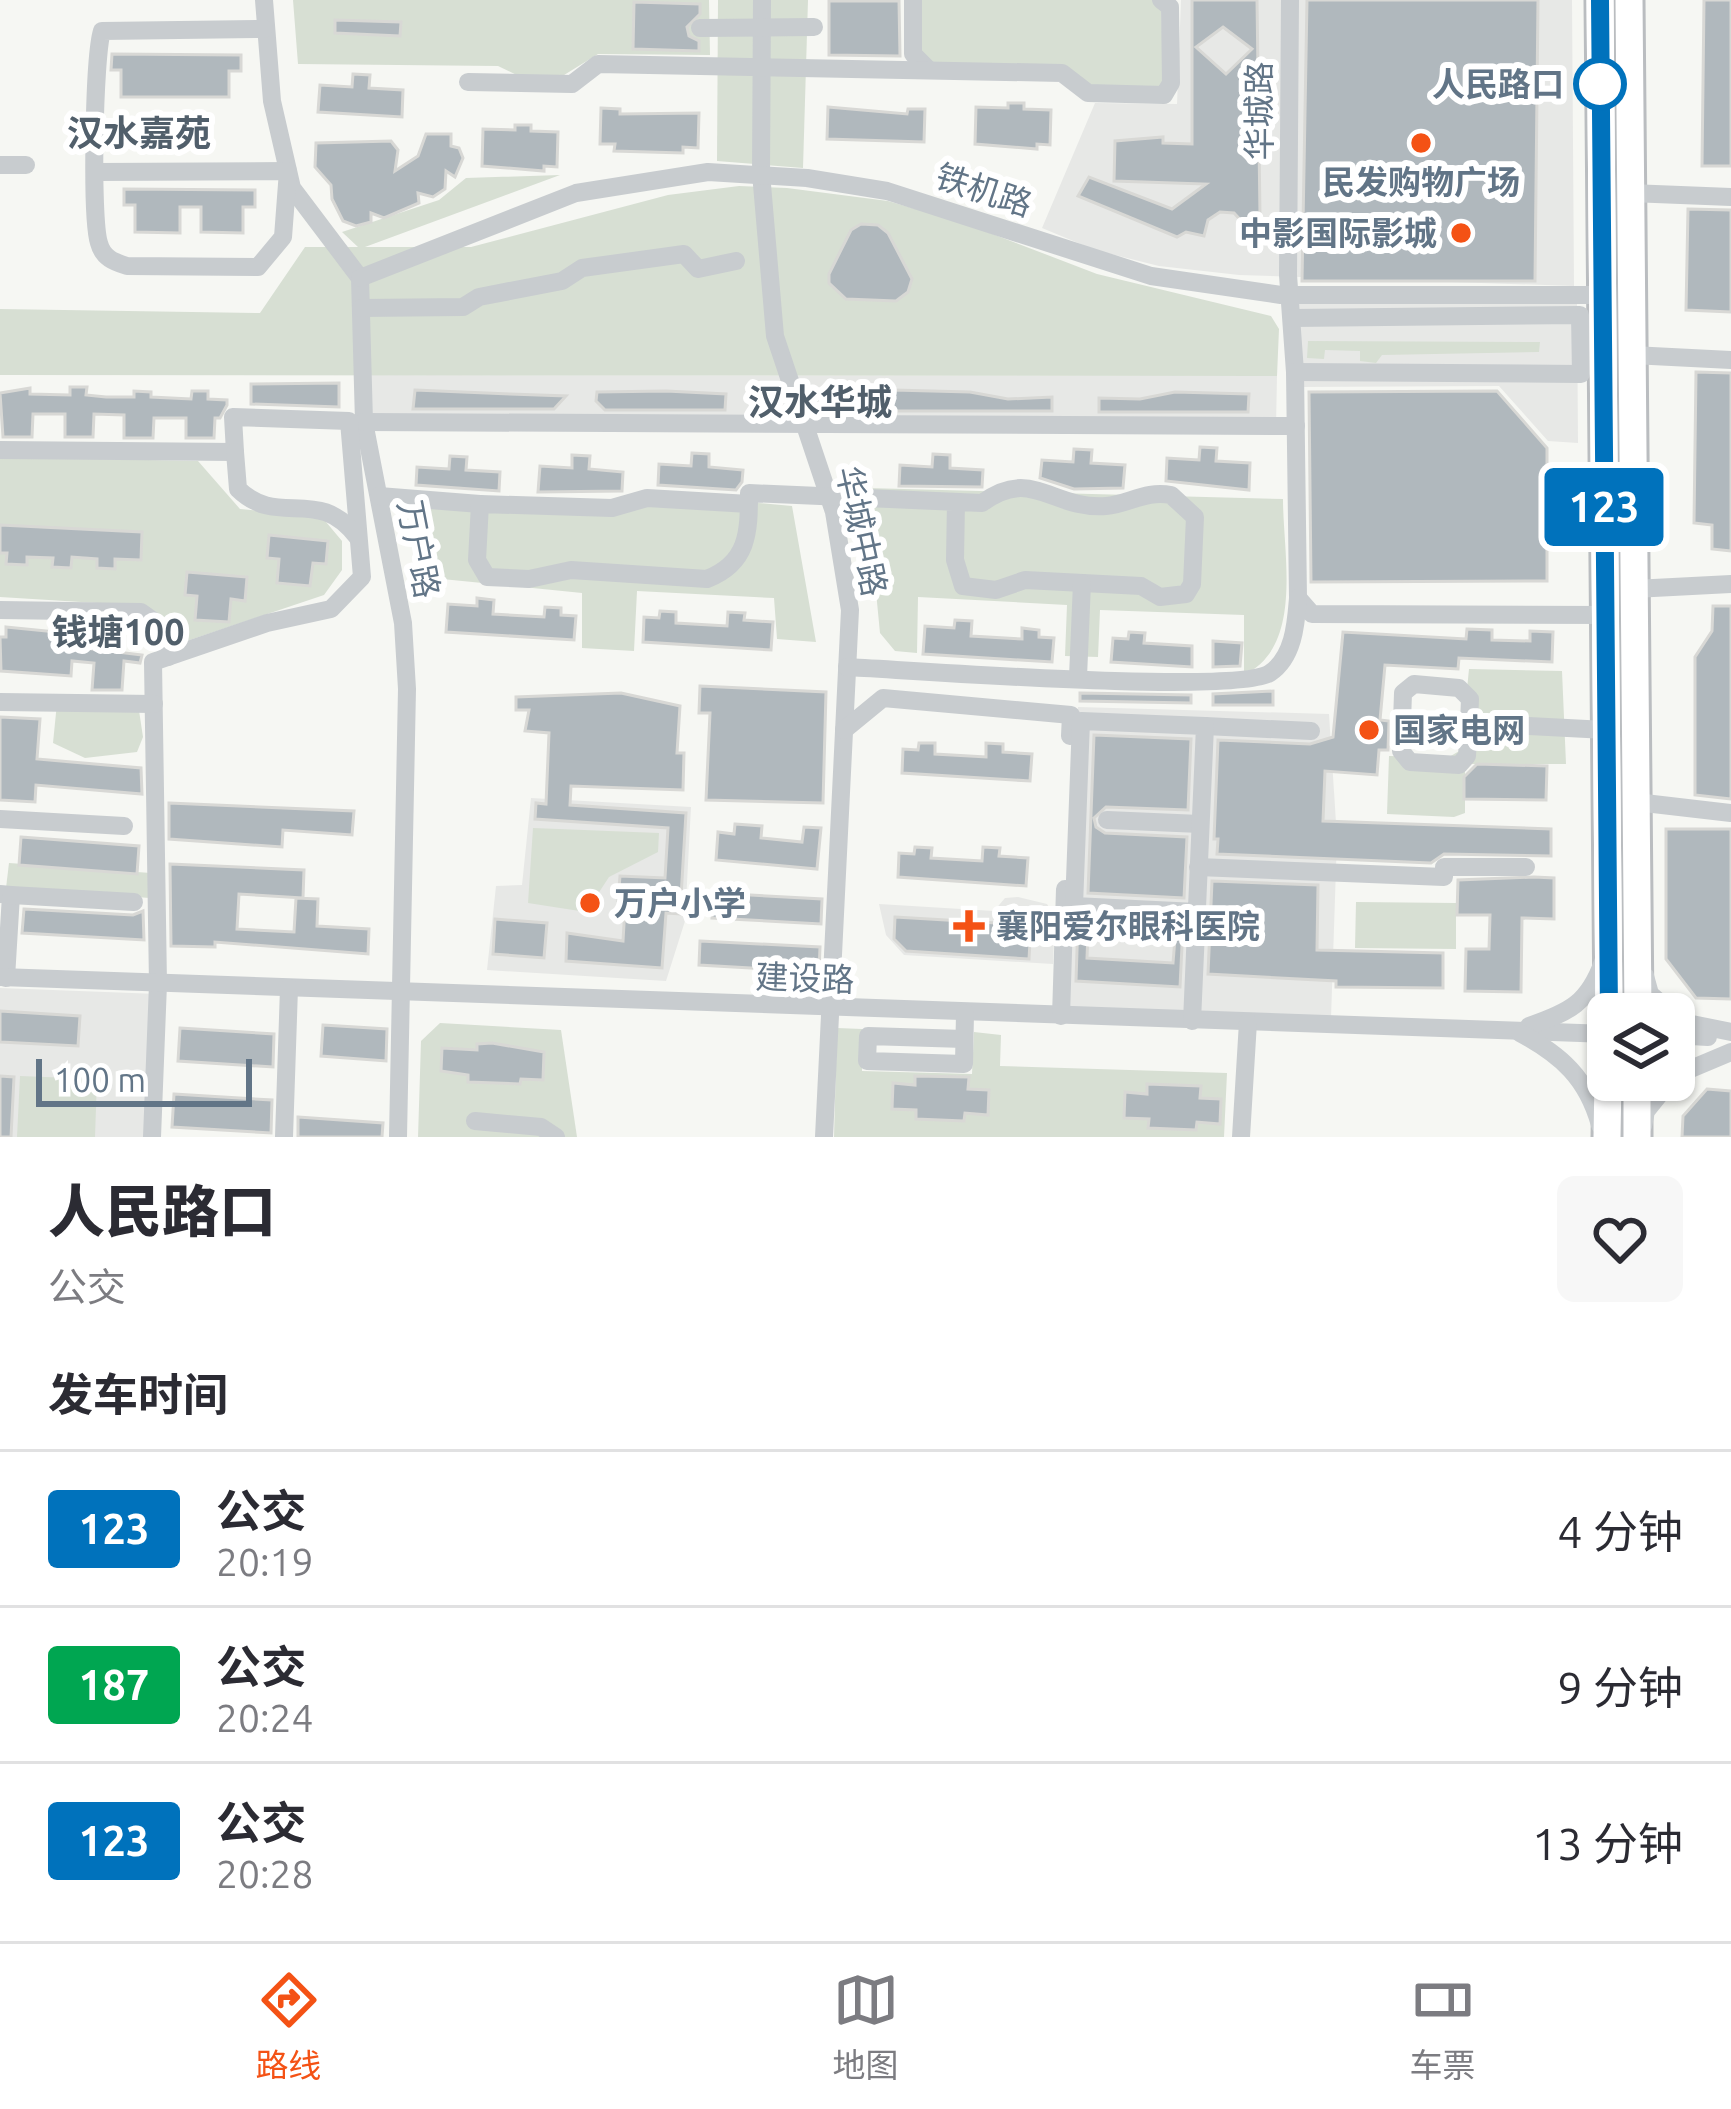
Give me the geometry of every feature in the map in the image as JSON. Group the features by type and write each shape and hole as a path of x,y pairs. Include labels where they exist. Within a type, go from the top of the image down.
{"highway":[{"path":"1600,0 1609,993"},
{"path":"1629,0 1638,993"},
{"path":"1605,1137 1607,1101"},
{"path":"1638,1101 1639,1137"}],"street":[{"path":"264,0 272,101 292,188 360,278"},
{"name":"华城中路","path":"762,0 761,173 775,336 829,495 850,610 824,1137"},
{"path":"913,0 913,54 928,69"},
{"path":"469,82 572,84 598,64 761,65 1062,73 1088,93 1163,95 1171,83 1171,64 1170,7 1162,0"},
{"name":"华城路","path":"847,667 1253,680 1273,671 1286,652 1295,632 1298,598 1290,0"},
{"path":"700,28 814,27"},
{"path":"264,29 102,32 95,52 99,244 109,260 127,266 258,267 283,237 288,172"},
{"path":"0,165 26,165"},
{"path":"97,172 288,172"},
{"name":"铁机路","path":"360,278 576,193 707,172 761,173 887,191 1150,276 1292,294 1603,295"},
{"path":"1630,193 1731,197"},
{"path":"361,308 463,307 479,297 562,281 582,268 642,258 684,254 698,269 736,261"},
{"name":"万户路","path":"360,278 364,422 403,623 407,689 398,1137"},
{"path":"1292,318 1580,315 1581,374 1295,372"},
{"path":"1632,355 1731,360"},
{"path":"152,1137 158,983 153,662 267,623 331,609 362,577 350,421 233,418 238,489 252,503 330,510 343,517 358,538"},
{"path":"364,422 1296,426"},
{"path":"0,450 235,452"},
{"path":"480,504 480,572 487,577 529,579 571,570 707,579 724,572 745,548 749,493 982,503 1002,488 1022,485 1075,506 1113,506 1159,492 1171,495 1195,517 1192,584 1186,594 1160,597 1141,586 1025,580 996,590 963,586 955,560 956,502"},
{"path":"379,496 612,508 647,498 749,504"},
{"path":"1078,677 1082,583"},
{"path":"1634,589 1731,584"},
{"path":"1298,598 1312,614 1605,615"},
{"path":"0,610 141,612 162,627 168,657"},
{"path":"1414,684 1459,688 1470,699 1469,723 1467,756 1459,765 1410,762 1401,751 1403,693 1414,684"},
{"path":"844,730 883,698 1071,715 1061,1016"},
{"path":"0,702 154,704"},
{"path":"1196,911 1074,906 1081,721 1311,731"},
{"path":"1469,723 1606,730"},
{"path":"1192,1021 1205,725"},
{"path":"1636,802 1731,813"},
{"path":"0,819 124,826"},
{"path":"1107,820 1200,824"},
{"path":"1198,866 1444,877 1444,867 1526,867"},
{"path":"3,978 5,895 134,902"},
{"path":"1516,1031 1559,1016 1592,993 1608,946"},
{"path":"1637,953 1650,993"},
{"name":"建设路","path":"3,978 1587,1033"},
{"path":"284,1137 289,988"},
{"path":"964,1039 868,1036 868,1061 964,1064 965,1013"},
{"path":"1241,1137 1248,1022"},
{"path":"1695,1025 1731,1035"},
{"path":"1516,1031 1560,1054 1592,1096 1605,1137"},
{"path":"1695,1035 1731,1035"},
{"path":"1695,1068 1731,1052"},
{"path":"1639,1137 1654,1101"},
{"path":"475,1121 541,1127 556,1137"}],"shaded area":[{"path":"293,0 709,0 710,55 598,54 556,80 525,79 498,66 298,64"},
{"path":"718,0 808,0 803,168 717,161"},
{"path":"913,0 1161,0 1164,95 1110,95 1062,73 928,69 913,54"},
{"path":"1181,0 1572,0 1574,286 1239,275 1159,266 1095,250 1042,228 1095,103 1177,104"},
{"path":"560,175 365,247 471,247 668,195 739,186 888,201 964,223 1097,274 1271,316 1279,329 1277,376 0,375 0,309 260,313 305,247 358,247 342,232 439,200 466,178"},
{"path":"1298,299 1577,301 1578,443 1548,441 1499,386 1299,387"},
{"path":"1308,341 1540,342 1539,352 1382,355 1376,363 1360,361 1360,351 1325,350 1324,359 1307,358"},
{"path":"362,375 1277,376 1276,426 364,422"},
{"path":"0,457 198,461 240,509 321,516 342,541 342,570 324,595 172,646 167,619 146,606 0,597"},
{"path":"866,488 1283,499 1283,621 1263,661 1244,675 1244,615 1100,610 1098,657 1065,656 1067,605 918,597 917,653 895,651 880,633"},
{"path":"639,492 792,506 816,642 777,639 774,598 637,591 634,651 582,648 582,593 432,578 416,572 416,506 610,503"},
{"path":"1469,669 1562,671 1566,764 1465,764 1465,813 1454,817 1387,814 1389,756 1449,757 1461,750"},
{"path":"57,703 138,704 143,737 137,752 85,758 53,743"},
{"path":"1078,707 1329,714 1337,838 1331,1018 1068,1009"},
{"name":"万户小学","path":"531,798 691,807 685,921 666,981 487,970 496,886 522,885"},
{"path":"533,828 659,833 658,852 609,877 586,912 528,903"},
{"path":"9,863 151,873 150,898 6,888"},
{"name":"襄阳爱尔眼科医院","path":"1005,898 1047,904 1055,917 1053,964 904,955 886,935 879,904 994,911"},
{"path":"1356,902 1456,903 1456,949 1355,948"},
{"path":"0,988 158,994 152,1137 0,1137"},
{"path":"440,1023 561,1030 577,1137 418,1137 421,1041"},
{"path":"837,1028 862,1029 862,1071 972,1074 974,1032 1001,1035 1000,1066 1227,1073 1224,1137 834,1137"},
{"path":"20,1076 97,1079 95,1137 17,1137"}],"building":[{"path":"1192,0 1257,0 1260,215 1246,226 1234,213 1220,212 1208,220 1204,236 1186,232 1177,237 1078,196 1089,177 1172,209 1206,184 1114,181 1115,141 1163,137 1163,143 1192,144","holes":["1223,27 1252,49 1226,74 1196,47"]},
{"name":"民发购物广场","path":"1307,0 1538,0 1535,281 1302,281"},
{"path":"1704,0 1731,0 1731,166 1702,166"},
{"path":"829,1 899,1 900,56 829,55"},
{"path":"634,2 700,4 700,14 687,27 689,36 699,41 699,51 633,49"},
{"path":"335,20 401,22 400,36 335,33"},
{"path":"112,54 241,55 241,71 229,71 229,97 121,97 121,70 111,70"},
{"path":"353,74 370,75 369,88 403,90 402,117 318,112 320,85 352,87"},
{"path":"1008,103 1051,110 1050,145 1037,144 1037,149 975,144 976,107 1008,108"},
{"path":"828,107 907,114 908,109 925,109 924,142 827,139"},
{"path":"601,108 620,109 620,114 699,113 698,148 683,147 683,153 614,151 615,144 600,144"},
{"path":"515,125 558,132 557,167 544,166 544,171 482,166 483,129 515,130"},
{"path":"426,134 451,134 451,146 459,148 463,158 455,177 446,171 445,189 433,197 418,193 419,203 384,218 371,213 371,222 356,226 343,221 331,185 315,167 316,143 391,141 398,150 395,171 418,156"},
{"path":"124,189 255,190 255,207 243,207 243,233 201,232 201,207 180,207 180,233 135,232 135,205 124,205"},
{"path":"1688,209 1731,210 1731,312 1686,310"},
{"path":"861,224 878,225 888,233 912,279 908,292 896,301 846,299 829,283 851,230"},
{"path":"1696,372 1731,373 1731,551 1712,549 1712,525 1694,523"},
{"path":"339,383 339,407 251,404 251,384"},
{"path":"70,387 87,387 86,395 106,397 134,397 134,391 191,399 192,391 208,391 208,399 227,400 227,405 220,418 215,418 214,438 186,438 186,418 154,418 153,438 124,438 124,415 94,414 93,437 65,437 65,414 33,414 32,437 3,437 0,393 30,388 30,394 70,395"},
{"path":"415,390 566,396 554,409 413,409"},
{"path":"893,390 970,392 1008,399 1052,397 1052,411 892,411"},
{"path":"1497,391 1547,448 1547,581 1311,582 1309,392"},
{"path":"597,392 726,394 725,410 605,410 596,401"},
{"path":"1175,392 1249,394 1248,412 1099,412 1099,398 1140,399"},
{"path":"1200,447 1217,448 1216,461 1250,463 1249,490 1166,481 1167,458 1199,460"},
{"path":"1074,449 1092,450 1091,463 1125,465 1123,488 1074,489 1040,478 1042,460 1073,462"},
{"path":"692,453 709,454 709,467 743,470 742,482 736,490 658,485 659,464 691,466"},
{"path":"933,454 950,455 950,468 983,470 982,487 899,486 900,465 932,467"},
{"path":"572,455 590,456 589,469 623,472 622,491 538,492 540,466 572,468"},
{"path":"450,456 467,457 466,470 500,472 499,491 416,485 417,467 449,469"},
{"path":"0,525 142,532 141,560 115,559 115,569 97,568 97,559 72,557 71,568 52,567 53,558 27,557 27,565 6,564 7,553 0,553"},
{"path":"269,535 328,541 326,564 313,563 310,586 277,583 279,559 267,558"},
{"path":"187,572 247,577 245,601 231,599 229,622 195,620 197,596 185,595"},
{"path":"477,598 494,600 493,614 544,617 545,607 561,608 561,615 576,616 574,640 446,632 448,604 477,606"},
{"path":"1713,606 1731,606 1731,799 1695,795 1695,657 1712,631"},
{"path":"660,611 676,612 676,623 727,626 728,612 745,613 744,620 773,622 771,650 643,642 644,617 659,618"},
{"path":"955,620 972,621 971,636 1022,639 1022,628 1039,630 1039,637 1054,638 1052,662 923,654 925,626 954,628"},
{"path":"6,627 77,634 76,647 142,655 140,663 124,661 122,690 92,690 94,663 72,661 71,676 1,671 0,637 6,637"},
{"path":"1467,629 1492,630 1492,640 1530,641 1530,631 1553,632 1552,662 1459,658 1458,669 1385,665 1380,720 1389,721 1388,750 1379,750 1377,775 1325,771 1323,821 1551,829 1551,856 1444,854 1431,863 1217,854 1218,740 1310,744 1333,737 1343,632 1466,639"},
{"path":"1129,632 1145,633 1144,643 1192,646 1192,667 1111,662 1113,638 1128,639"},
{"path":"1213,641 1242,643 1240,666 1213,667"},
{"path":"700,686 826,692 823,803 706,800 710,713 699,713"},
{"path":"1273,691 1273,705 1213,705 1213,694"},
{"path":"621,693 680,706 677,753 684,753 683,790 571,786 570,805 686,813 680,914 666,913 662,968 566,961 567,933 623,941 620,876 665,878 668,828 535,819 536,803 546,804 549,733 525,731 529,710 516,710 516,697"},
{"path":"1080,693 1191,695 1191,703 1080,701"},
{"path":"0,717 40,719 37,759 141,768 142,794 36,785 35,802 0,800"},
{"path":"1094,735 1191,739 1188,810 1106,807 1094,818 1096,827 1105,833 1187,837 1184,898 1088,893"},
{"path":"919,743 935,743 935,754 986,757 986,743 1003,744 1003,752 1032,754 1030,781 902,773 903,749 918,750"},
{"path":"1477,764 1547,766 1546,800 1464,799 1464,777"},
{"path":"169,803 354,811 352,835 283,830 282,847 169,839"},
{"path":"735,824 762,826 761,838 802,842 804,827 821,828 817,869 716,860 718,832 734,834"},
{"path":"1666,829 1731,829 1731,999 1696,998 1666,959"},
{"path":"21,837 139,846 137,874 19,865"},
{"path":"915,847 932,848 931,858 982,861 983,847 1000,848 999,856 1028,858 1026,886 898,877 899,853 914,854"},
{"path":"170,864 304,870 303,898 239,894 237,929 294,932 296,898 318,899 317,926 369,929 368,954 215,942 215,947 171,946"},
{"path":"1554,878 1554,919 1522,918 1521,992 1465,991 1466,949 1489,949 1490,915 1457,915 1458,880"},
{"path":"1212,881 1318,885 1317,950 1443,953 1443,988 1336,987 1336,981 1208,974"},
{"path":"714,893 822,899 821,924 712,918"},
{"path":"24,909 133,915 143,911 144,940 22,933"},
{"name":"襄阳爱尔眼科医院","path":"895,917 1031,925 1029,959 906,951 894,939"},
{"path":"495,919 547,923 544,958 493,954"},
{"path":"1078,920 1183,925 1180,987 1076,981","holes":["1088,933 1175,938 1173,963 1087,958"]},
{"path":"700,941 820,947 819,972 699,965"},
{"path":"0,1011 80,1016 78,1046 0,1042"},
{"path":"323,1025 387,1029 386,1061 321,1056"},
{"path":"180,1028 274,1034 273,1067 178,1061"},
{"path":"477,1044 544,1052 543,1080 468,1082 468,1075 441,1071 442,1048 477,1050"},
{"path":"0,1076 14,1077 11,1137 0,1137"},
{"path":"915,1076 969,1077 968,1089 989,1090 988,1115 965,1113 964,1121 916,1119 916,1110 892,1109 893,1083 915,1085"},
{"path":"1147,1084 1201,1086 1200,1098 1221,1099 1220,1124 1197,1122 1196,1130 1148,1128 1149,1119 1124,1118 1125,1092 1147,1094"},
{"path":"1707,1089 1731,1091 1731,1137 1682,1137 1683,1116"},
{"path":"174,1094 272,1100 271,1133 172,1127"},
{"path":"298,1117 383,1123 382,1137 298,1137"}],"bus line":[{"name":"123","path":"1600,0 1609,993"}],"place":[{"name":"人民路口","path":"1600,84"},
{"name":"民发购物广场","path":"1421,143"},
{"name":"中影国际影城","path":"1461,233"},
{"name":"国家电网","path":"1369,730"},
{"name":"万户小学","path":"590,903"},
{"name":"襄阳爱尔眼科医院","path":"969,926"}],"district":[{"name":"汉水嘉苑","path":"139,133"},
{"name":"汉水华城","path":"820,402"},
{"name":"钱塘100","path":"118,632"}]}
